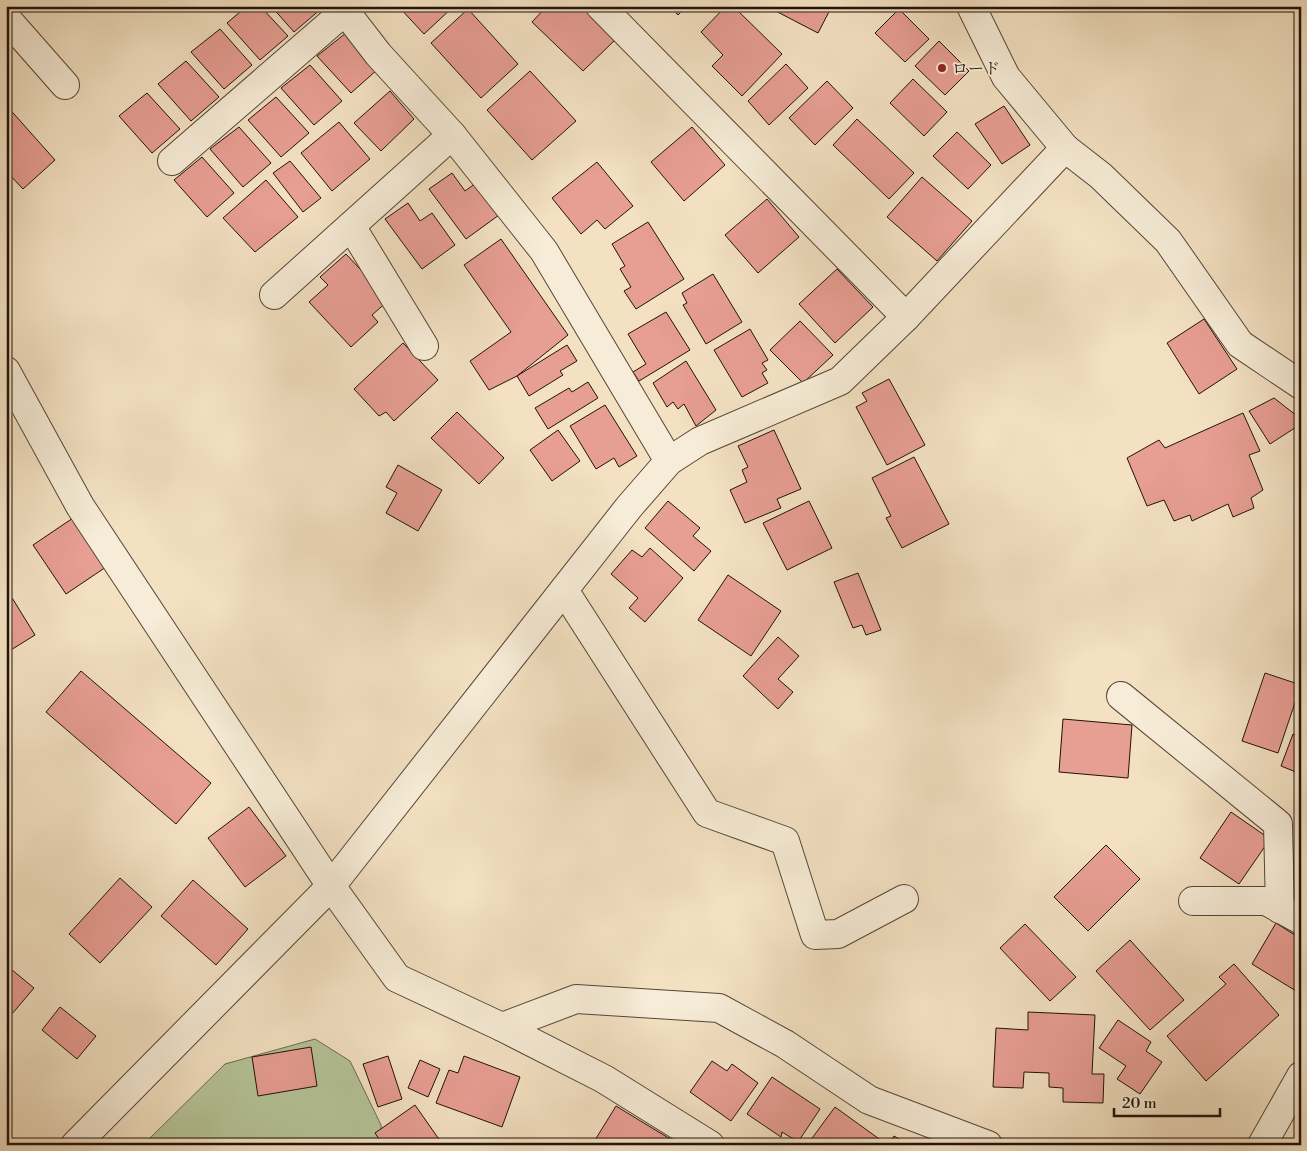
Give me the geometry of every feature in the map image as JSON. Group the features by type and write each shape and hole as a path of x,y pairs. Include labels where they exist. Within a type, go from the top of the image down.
{"street":[{"path":"600,6 906,318"},
{"path":"971,6 1006,77 1066,148 1101,176 1168,241 1240,344 1301,385"},
{"path":"172,161 343,9 378,54 452,135 544,251 669,462"},
{"path":"6,18 65,85"},
{"path":"274,295 452,135"},
{"path":"75,1145 331,886 630,507 669,462 700,441 840,381 906,318 1066,148"},
{"path":"351,226 424,346"},
{"path":"6,371 80,506 331,886 397,978 502,1027 604,1078 710,1145"},
{"path":"564,590 707,813 785,841 815,935 838,934 904,899"},
{"path":"1121,696 1278,824 1290,914"},
{"path":"1193,901 1266,901 1290,914"},
{"path":"502,1027 576,999 719,1008 785,1044 868,1100 988,1145"},
{"path":"1262,1145 1301,1076"}],"green space":[{"path":"315,1039 350,1061 381,1125 383,1145 143,1145 225,1064"}],"building":[{"path":"247,6 260,6 288,36 260,60 227,23"},
{"path":"271,6 321,6 322,8 294,32"},
{"path":"398,6 454,6 424,34"},
{"path":"547,6 583,6 615,40 583,71 532,22"},
{"path":"670,6 687,6 678,15"},
{"path":"726,6 733,6 782,54 742,96 712,66 723,55 701,32"},
{"path":"766,6 832,6 818,33"},
{"path":"468,9 518,64 481,98 431,43"},
{"path":"899,9 929,39 905,62 875,33"},
{"path":"220,29 252,65 224,89 191,52"},
{"path":"346,33 378,69 351,93 317,56"},
{"name":"ロード","path":"939,41 969,71 945,95 915,66"},
{"path":"186,61 219,97 191,121 158,84"},
{"path":"786,64 808,88 769,125 748,101"},
{"path":"310,65 342,101 314,125 281,88"},
{"path":"530,71 576,121 532,160 487,110"},
{"path":"913,79 947,112 924,136 890,103"},
{"path":"827,81 853,108 815,145 789,118"},
{"path":"390,91 414,119 381,151 354,123"},
{"path":"147,93 180,129 152,153 119,116"},
{"path":"276,97 309,133 281,157 248,120"},
{"path":"6,105 55,160 23,189 6,171"},
{"path":"1004,106 1030,145 1002,164 975,124"},
{"path":"857,119 914,173 889,199 833,145"},
{"path":"339,122 370,159 332,191 301,153"},
{"path":"239,127 271,163 243,187 210,149"},
{"path":"692,127 725,165 684,201 651,162"},
{"path":"957,132 991,165 968,189 933,156"},
{"path":"202,157 234,193 207,217 174,180"},
{"path":"290,161 321,198 303,212 273,173"},
{"path":"597,162 633,206 605,229 597,220 581,234 552,198"},
{"path":"452,173 465,191 476,183 499,215 466,239 429,189"},
{"path":"922,177 972,221 937,261 887,217"},
{"path":"266,180 298,217 255,252 223,218"},
{"path":"767,199 799,237 758,273 725,235"},
{"path":"408,203 420,221 432,213 455,245 422,269 385,219"},
{"path":"648,222 684,279 636,309 624,291 631,287 620,269 625,266 612,244"},
{"path":"501,239 568,335 517,376 489,390 470,361 511,332 464,265"},
{"path":"346,254 389,300 372,315 378,322 351,347 309,302 328,285 320,277"},
{"path":"837,269 873,307 835,343 799,304"},
{"path":"713,274 742,322 706,344 683,305 687,303 682,293"},
{"path":"666,312 690,350 639,381 633,372 646,364 628,334"},
{"path":"1204,319 1237,369 1199,394 1167,343"},
{"path":"800,321 833,355 803,383 770,350"},
{"path":"750,329 768,360 762,363 767,370 762,373 768,383 742,397 714,350"},
{"path":"403,343 438,380 394,421 386,412 379,416 354,389"},
{"path":"567,345 577,361 560,371 563,375 529,396 517,376"},
{"path":"686,361 716,410 696,426 684,404 678,409 673,402 667,407 653,383"},
{"path":"889,379 925,445 887,465 856,407 867,401 862,393"},
{"path":"588,382 598,398 548,429 535,408 569,388 572,392"},
{"path":"1274,398 1301,419 1301,424 1270,444 1249,411"},
{"path":"605,405 637,456 619,467 614,458 596,469 570,426"},
{"path":"457,412 504,458 479,484 431,438"},
{"path":"1243,413 1260,451 1249,455 1263,490 1251,498 1254,508 1233,517 1228,504 1192,521 1190,515 1174,521 1164,500 1147,506 1127,458 1159,440 1165,448"},
{"path":"558,430 580,461 552,481 530,450"},
{"path":"774,430 801,489 777,499 781,508 745,523 730,490 747,482 742,470 748,467 738,446"},
{"path":"914,457 949,524 902,548 886,518 891,516 872,478"},
{"path":"398,465 442,490 418,531 386,513 397,493 386,487"},
{"path":"668,501 700,528 693,536 711,551 694,571 645,528"},
{"path":"809,501 832,548 787,570 763,523"},
{"path":"73,518 106,567 66,594 33,545"},
{"path":"650,548 683,578 645,622 629,608 638,598 611,574 632,550 642,557"},
{"path":"858,573 881,630 866,635 862,625 853,628 834,582"},
{"path":"728,575 781,611 751,656 698,620"},
{"path":"6,588 35,635 6,653"},
{"path":"778,637 799,656 778,679 793,692 778,709 743,676"},
{"path":"81,671 211,783 176,824 46,712"},
{"path":"1265,673 1301,685 1278,753 1242,741"},
{"path":"1063,719 1132,725 1128,778 1059,772"},
{"path":"1293,734 1300,737 1301,735 1301,774 1281,766"},
{"path":"249,807 286,856 245,887 208,838"},
{"path":"1231,812 1270,839 1239,884 1200,858"},
{"path":"1106,845 1140,879 1088,931 1054,897"},
{"path":"120,878 152,907 100,963 69,934"},
{"path":"193,880 248,929 216,965 161,916"},
{"path":"1276,923 1301,939 1301,994 1252,964"},
{"path":"1025,924 1076,977 1050,1001 1000,948"},
{"path":"1130,940 1184,1000 1150,1030 1096,971"},
{"path":"1234,964 1279,1015 1206,1081 1167,1036 1226,984 1219,977"},
{"path":"6,965 34,988 6,1021"},
{"path":"60,1007 96,1036 77,1059 42,1030"},
{"path":"1028,1012 1095,1015 1092,1074 1104,1074 1103,1103 1063,1102 1063,1088 1049,1087 1049,1073 1024,1072 1023,1088 993,1087 996,1028 1028,1030"},
{"path":"1118,1020 1151,1042 1146,1051 1162,1062 1140,1094 1117,1079 1126,1066 1099,1048"},
{"path":"311,1047 317,1086 258,1096 252,1057"},
{"path":"388,1056 402,1099 378,1107 363,1064"},
{"path":"464,1056 520,1077 502,1127 436,1103 449,1070 458,1073"},
{"path":"420,1060 440,1069 428,1097 408,1088"},
{"path":"712,1061 727,1071 732,1064 758,1083 731,1121 690,1092"},
{"path":"772,1077 820,1109 798,1142 782,1132 781,1137 747,1114"},
{"path":"415,1105 443,1145 383,1145 375,1133"},
{"path":"616,1106 680,1145 592,1145"},
{"path":"835,1107 882,1141 879,1145 807,1145"},
{"path":"894,1136 909,1145 889,1145"}],"place":[{"name":"ロード","path":"942,68"}]}
